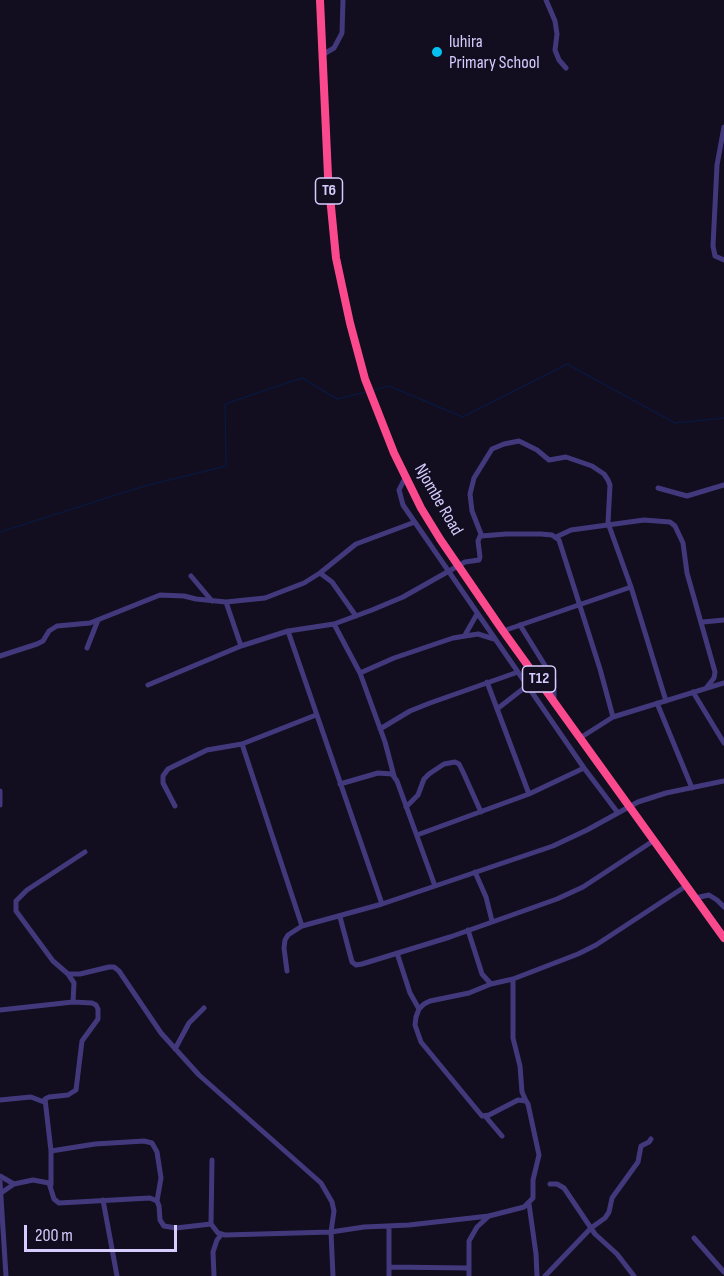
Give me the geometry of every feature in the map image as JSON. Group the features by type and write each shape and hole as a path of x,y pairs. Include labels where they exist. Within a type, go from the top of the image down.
{"highway":[{"name":"Njombe Road","path":"320,0 331,220 342,287 365,379 405,478 421,508 503,631 724,938"}],"street":[{"path":"322,55 334,48 342,33 343,0"},
{"path":"546,0 555,21 557,34 555,50 559,60 566,68"},
{"path":"724,127 715,182 713,246 715,256 724,260"},
{"path":"148,685 241,646 288,632 334,624 389,604 465,562 479,560 478,541 481,530 471,507 470,493 474,478 492,449 519,441 537,450 549,460 569,457 592,466 604,474 610,485 609,526 631,587 666,701"},
{"path":"405,478 399,490 399,496 415,522 584,768 618,813"},
{"path":"658,488 687,496 724,485"},
{"path":"481,536 507,534 556,537 571,530 648,520 670,522 675,526 683,543 687,573 715,672 714,678 707,687"},
{"path":"0,656 43,641 49,631 57,626 82,625 160,596 184,596 226,602 265,598 304,583 321,573 356,544 415,522"},
{"path":"556,537 567,562 613,717"},
{"path":"321,573 332,582 356,616"},
{"path":"191,576 212,601"},
{"path":"503,631 631,587"},
{"path":"226,602 241,646"},
{"path":"465,635 477,614"},
{"path":"87,648 98,620"},
{"path":"702,622 724,620"},
{"path":"334,624 360,673 393,766 394,777 435,886"},
{"path":"520,625 554,680 556,686 554,701"},
{"path":"288,632 382,904"},
{"path":"360,673 414,650 465,635 487,636 496,640"},
{"path":"380,729 410,711 518,672"},
{"path":"487,682 529,794"},
{"path":"580,738 613,717 724,683"},
{"path":"497,709 528,685"},
{"path":"693,692 723,739"},
{"path":"657,703 692,788"},
{"path":"175,806 163,783 163,776 168,769 207,750 242,744 316,715"},
{"path":"242,744 302,926"},
{"path":"406,807 418,795 424,779 429,774 444,764 455,762 464,772 481,812"},
{"path":"417,835 529,794 584,768"},
{"path":"340,784 378,773 392,774 394,777"},
{"path":"287,971 285,940 288,935 302,926 382,904 553,846 587,830 628,806 656,796 724,781"},
{"path":"0,791 0,805"},
{"path":"340,917 351,957 356,965 557,899 583,887 653,841"},
{"path":"73,1002 75,988 68,974 53,961 16,911 16,906 20,896 27,890 85,852"},
{"path":"475,872 486,897 492,921"},
{"path":"502,1136 484,1116 478,1113 421,1042 415,1025 419,1009 430,1001 469,993 565,960 596,945 686,886"},
{"path":"695,898 709,896 724,907"},
{"path":"468,930 482,974 491,984"},
{"path":"397,953 412,997 419,1009"},
{"path":"68,974 80,974 109,966 114,967 127,982 161,1033 199,1075 321,1184 332,1202 334,1211 331,1232 333,1276"},
{"path":"212,1160 210,1224 221,1235 331,1232 489,1216 519,1209 529,1204 533,1198 533,1180 539,1155 529,1107 522,1092 520,1066 513,1038 513,979"},
{"path":"0,1010 73,1002 96,1005 98,1009 98,1019 82,1041 76,1090 62,1096 49,1097 44,1102"},
{"path":"175,1049 189,1023 204,1008"},
{"path":"0,1100 31,1097 44,1102"},
{"path":"484,1116 518,1100 526,1101"},
{"path":"44,1102 51,1151 51,1185 54,1199 59,1203 138,1197 157,1201"},
{"path":"595,1234 609,1212 612,1198 638,1162 641,1146 649,1143 651,1139"},
{"path":"51,1151 95,1144 144,1141 152,1143 157,1152 161,1178 157,1201 160,1220 164,1226 176,1228 210,1224"},
{"path":"0,1176 14,1184"},
{"path":"1,1194 14,1184 33,1180 47,1182 51,1185"},
{"path":"0,1182 6,1276"},
{"path":"550,1184 557,1184 564,1188 595,1234 617,1254 634,1276"},
{"path":"103,1200 117,1276"},
{"path":"529,1204 537,1276"},
{"path":"469,1276 470,1241 477,1227 489,1216"},
{"path":"545,1276 591,1228 602,1221"},
{"path":"389,1226 389,1276"},
{"path":"214,1276 213,1252 221,1235"},
{"path":"694,1238 724,1272"},
{"path":"389,1267 468,1268"}],"waterway":[{"path":"374,390 389,386 463,417 567,364 675,423 724,418"},
{"path":"0,532 141,487 226,466 225,404 302,378 337,399 366,392"}],"place":[{"name":"luhira Primary School","path":"437,52"}]}
